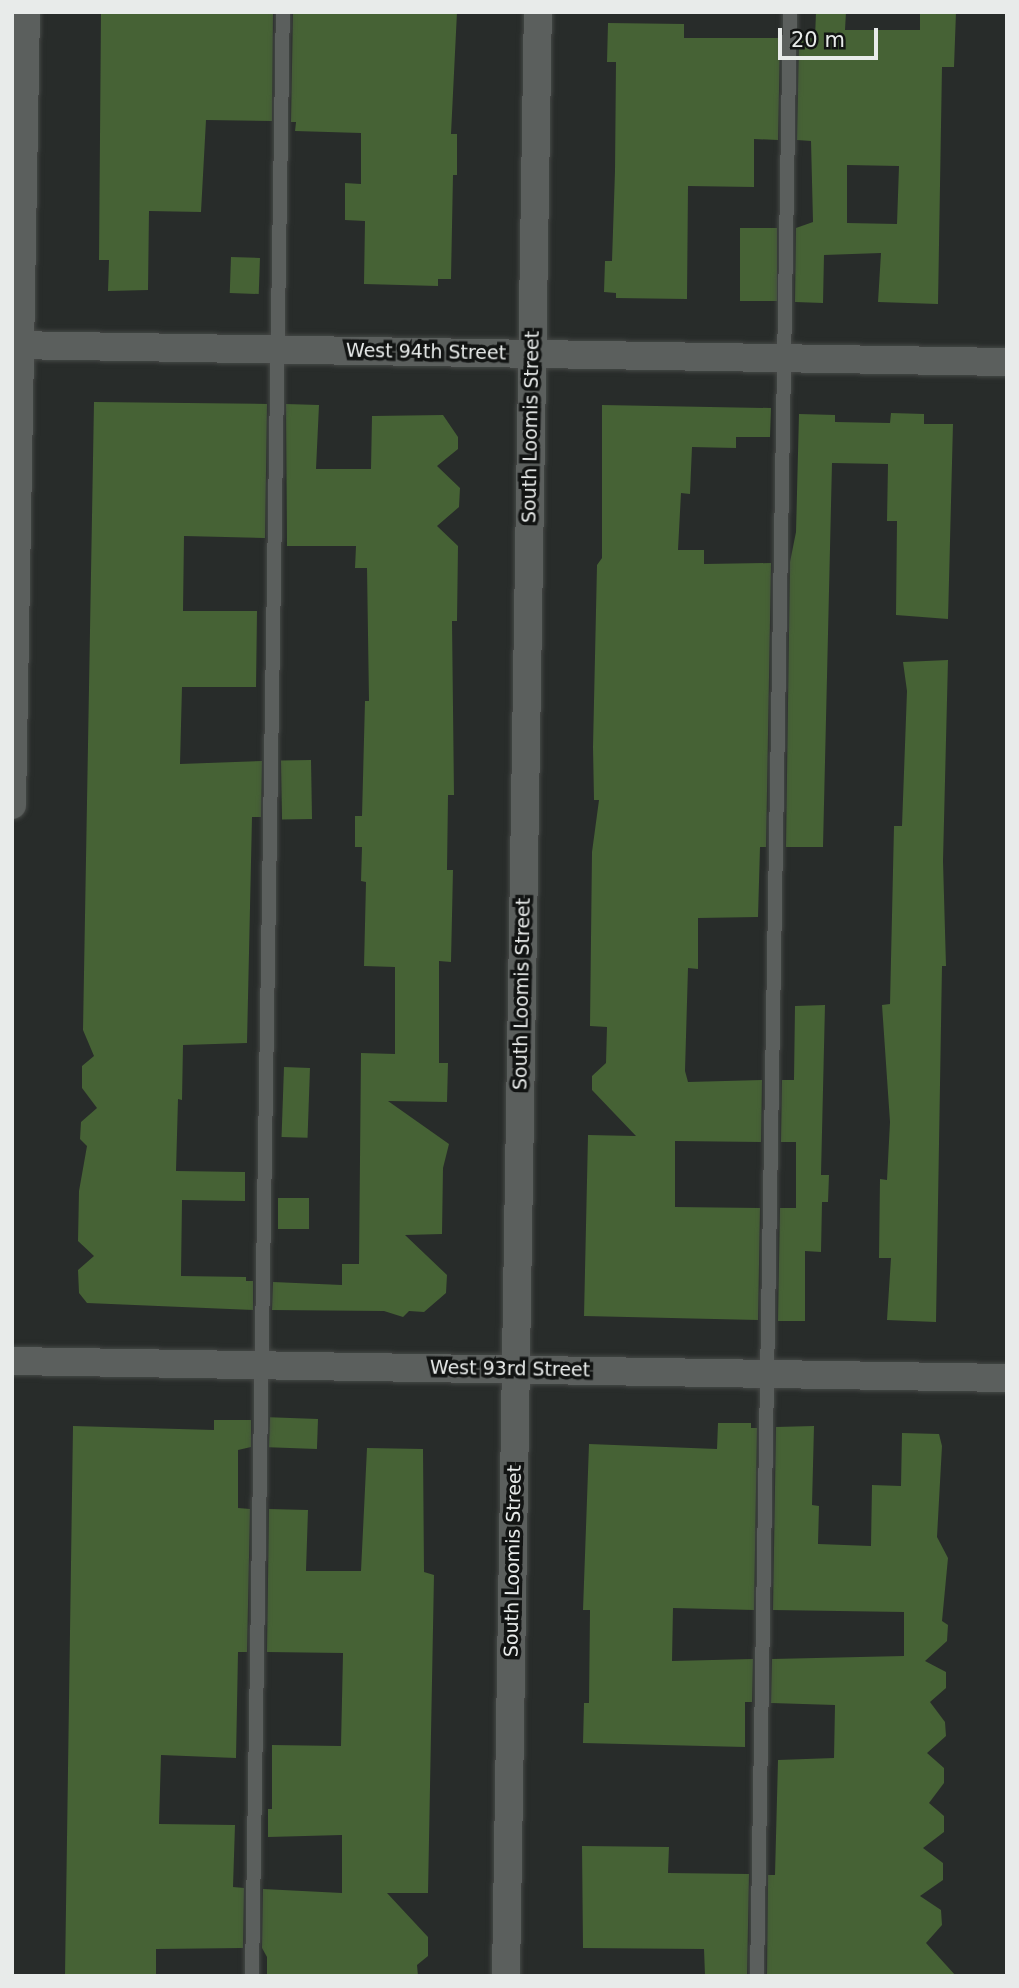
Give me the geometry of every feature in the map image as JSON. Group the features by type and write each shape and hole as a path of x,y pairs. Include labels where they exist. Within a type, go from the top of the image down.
{"street":[{"path":"12,805 16,345 26,12"},
{"name":"South Loomis Street","path":"506,1976 538,12"},
{"name":"West 94th Street","path":"16,345 1007,362"},
{"name":"West 93rd Street","path":"12,1361 1007,1378"}],"lane":[{"path":"252,1976 283,12"},
{"path":"757,1976 790,12"}],"building":[{"path":"101,12 273,12 272,121 206,120 201,212 149,211 148,290 108,291 109,260 99,260"},
{"path":"293,12 457,12 451,134 457,134 457,175 453,175 451,279 438,279 438,286 364,284 365,221 345,220 345,183 361,184 361,133 295,131 296,122 291,122"},
{"path":"816,12 846,12 845,30 920,30 920,12 956,12 954,67 942,67 938,304 878,302 881,253 824,255 823,303 795,302 796,228 813,222 811,141 797,140 799,38 815,38","holes":["847,165 899,166 897,224 847,223"]},
{"path":"608,23 684,24 684,38 780,38 778,140 754,139 754,187 688,186 687,299 616,298 616,293 604,292 605,261 612,261 615,171 616,62 607,62"},
{"path":"740,228 777,228 777,301 740,301"},
{"path":"231,257 260,258 259,294 230,293"},
{"path":"94,402 267,404 265,538 184,536 183,611 257,611 256,687 182,687 180,764 262,761 261,817 252,817 247,1043 183,1045 176,1171 245,1172 245,1201 182,1200 181,1276 246,1277 246,1281 253,1281 253,1310 87,1303 79,1293 78,1270 94,1256 78,1241 79,1191 87,1146 80,1139 81,1122 97,1108 82,1088 82,1066 94,1056 83,1030"},
{"path":"286,404 319,405 316,469 371,469 372,416 443,415 458,437 458,449 437,466 460,488 459,507 437,526 458,546 457,621 452,621 454,795 448,795 447,870 453,870 451,962 439,961 439,1063 448,1063 447,1102 388,1101 449,1144 443,1168 442,1234 405,1235 447,1275 446,1293 424,1312 409,1311 403,1317 384,1311 272,1310 273,1282 342,1285 342,1264 359,1264 361,1053 395,1054 395,967 364,966 366,882 361,881 362,847 355,847 355,816 362,816 365,701 369,701 367,568 355,568 356,546 287,546"},
{"path":"602,405 771,408 770,437 736,437 736,448 692,447 690,494 681,493 678,550 704,550 704,564 771,563 766,847 760,847 758,917 698,918 698,969 688,968 685,1071 688,1082 762,1080 761,1142 675,1141 675,1207 760,1208 758,1320 584,1316 588,1135 636,1136 592,1090 592,1076 606,1063 607,1027 590,1026 592,852 599,800 594,800 593,747 597,565 602,558"},
{"path":"891,413 924,414 924,424 953,424 948,619 896,615 897,521 887,521 888,464 832,463 823,847 786,847 790,562 796,532 799,414 835,415 835,422 890,423"},
{"path":"948,660 943,861 946,966 942,966 936,1322 887,1320 891,1258 879,1258 880,1179 887,1180 890,1122 882,1005 890,1004 894,826 902,826 907,691 903,662"},
{"path":"311,760 312,819 282,820 281,761"},
{"path":"825,1005 821,1175 829,1175 828,1202 822,1202 821,1252 805,1251 805,1321 778,1321 780,1208 796,1208 796,1142 781,1142 782,1080 794,1080 795,1006"},
{"path":"284,1067 310,1068 308,1138 282,1137"},
{"path":"278,1198 309,1198 309,1229 278,1229"},
{"path":"270,1417 318,1419 317,1449 269,1447"},
{"path":"214,1420 251,1420 251,1447 238,1450 238,1508 250,1509 247,1652 238,1652 236,1758 161,1755 159,1824 235,1825 233,1887 244,1888 243,1948 156,1949 156,1976 65,1976 73,1426 214,1430"},
{"path":"718,1423 751,1423 751,1428 757,1428 754,1610 673,1608 672,1661 753,1659 752,1702 745,1702 745,1747 583,1743 584,1703 589,1703 590,1610 583,1610 589,1444 717,1449"},
{"path":"814,1426 812,1505 819,1506 818,1544 871,1546 872,1485 901,1486 902,1433 939,1434 942,1446 937,1537 948,1558 942,1621 948,1625 947,1641 925,1661 946,1672 946,1688 930,1702 945,1722 946,1736 927,1753 944,1768 944,1783 929,1803 944,1816 944,1832 923,1848 943,1863 943,1880 920,1896 941,1910 942,1925 926,1943 956,1976 767,1976 768,1875 775,1875 778,1760 834,1758 835,1705 771,1703 772,1659 904,1656 904,1612 773,1610 776,1427"},
{"path":"367,1448 423,1449 424,1572 434,1575 428,1893 387,1893 428,1937 428,1956 417,1965 418,1976 267,1976 267,1957 262,1948 263,1889 342,1893 342,1835 268,1837 268,1809 272,1809 272,1745 341,1746 343,1653 267,1652 269,1509 308,1510 306,1571 361,1571"},
{"path":"582,1846 669,1847 668,1873 749,1874 747,1976 705,1976 704,1949 583,1948"}]}
